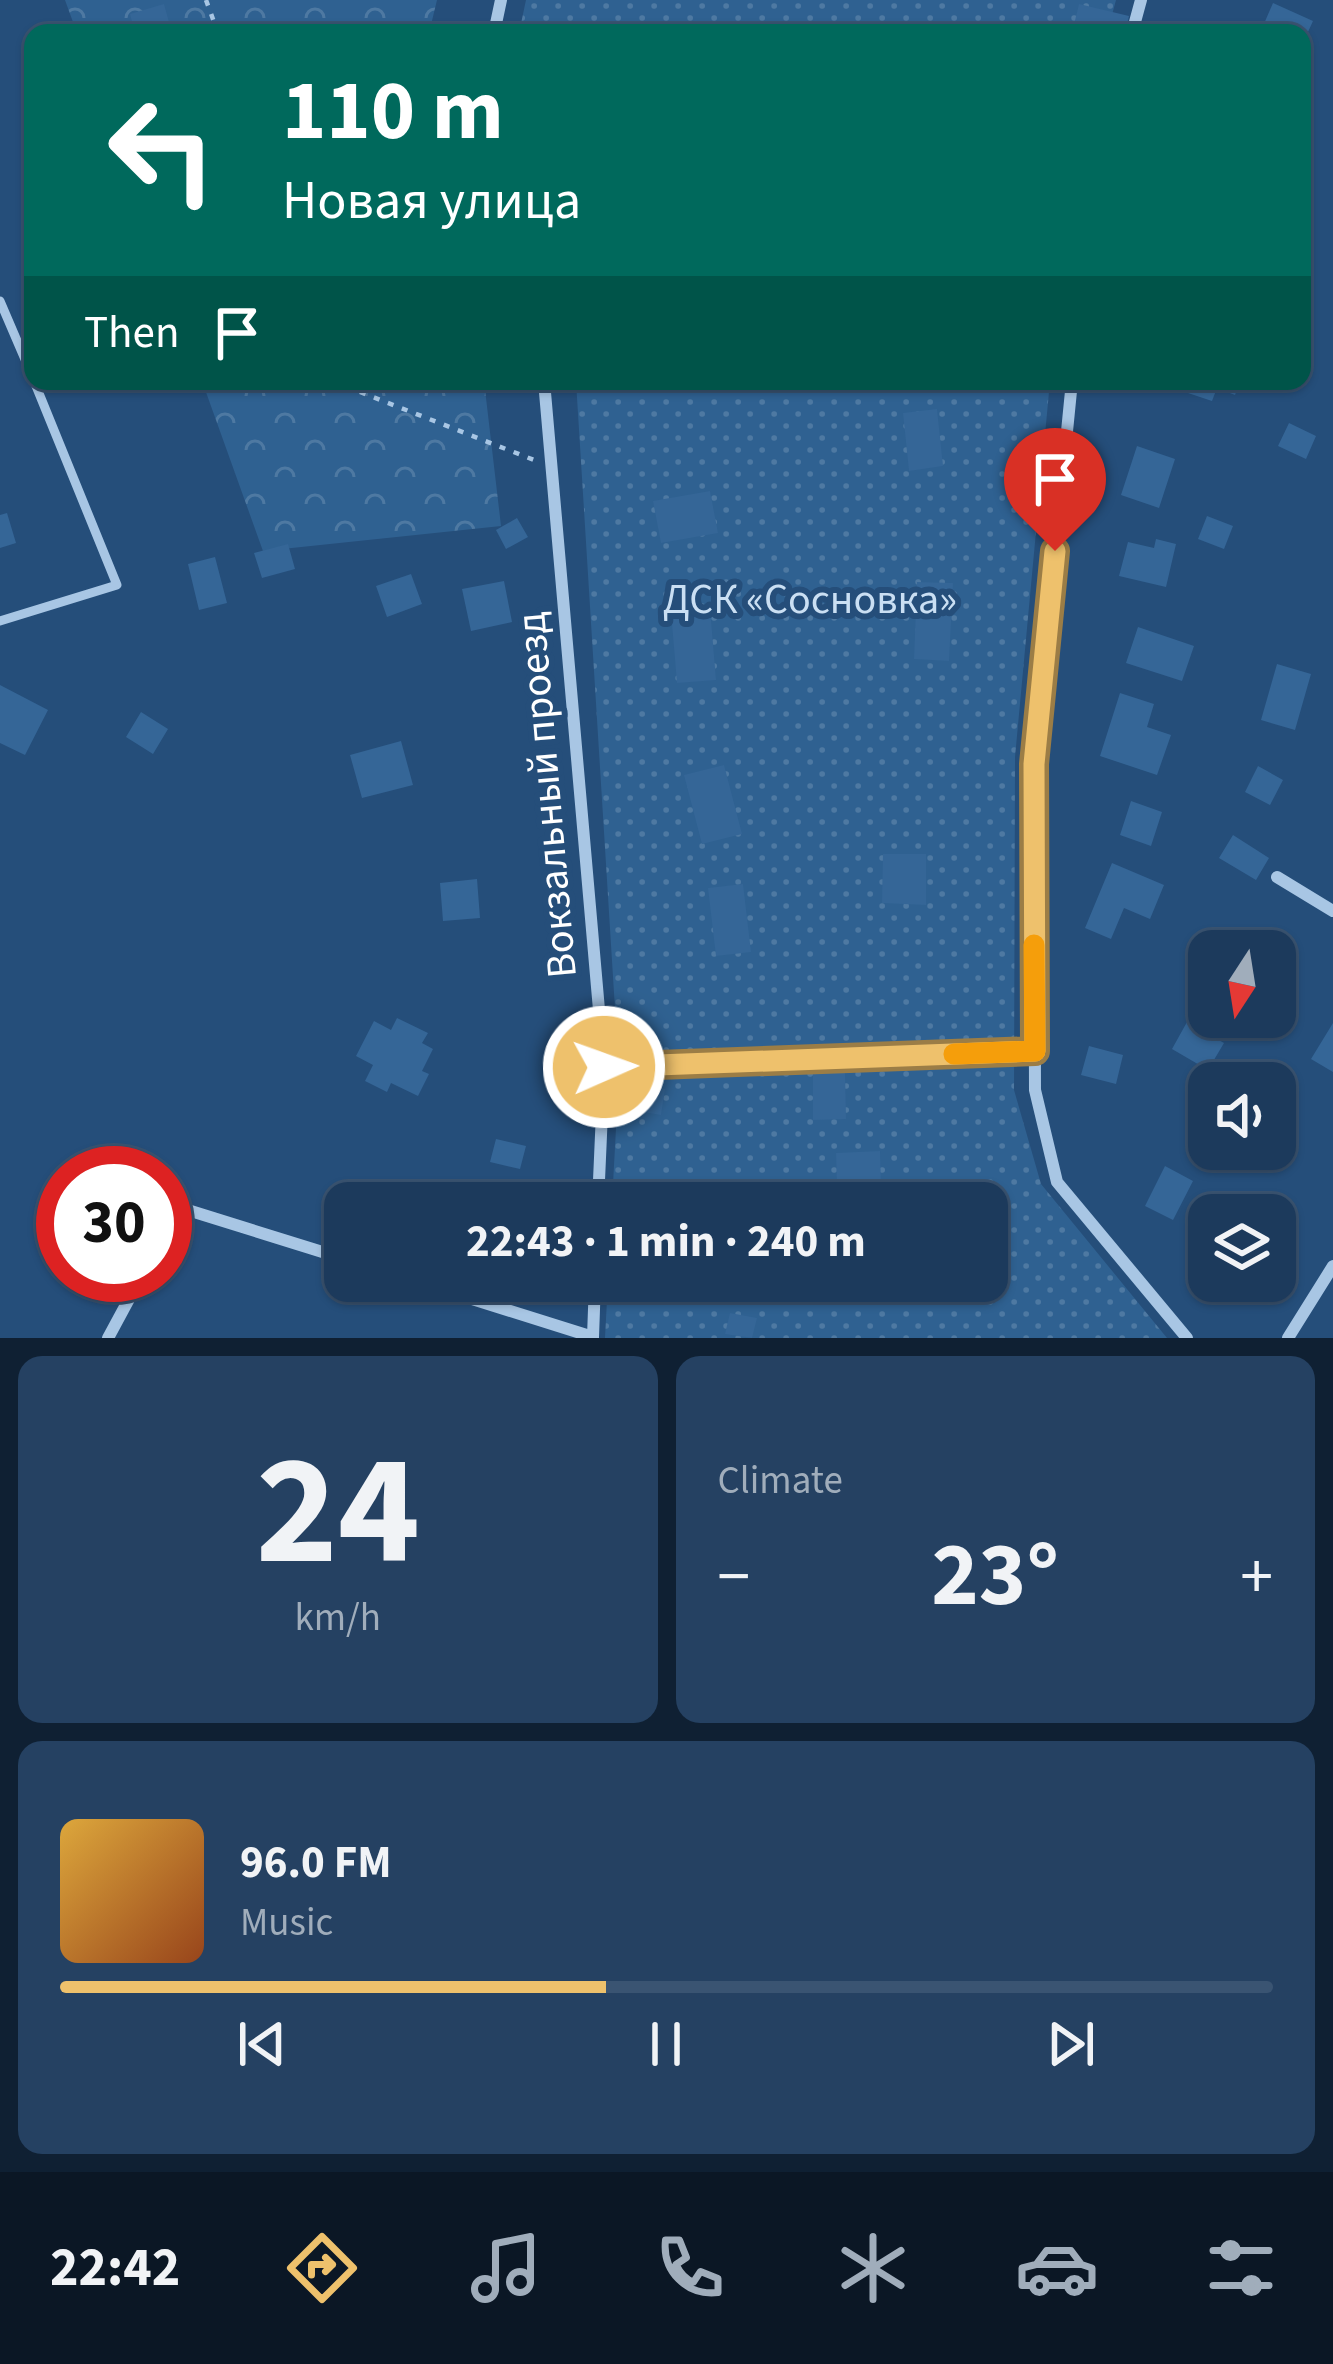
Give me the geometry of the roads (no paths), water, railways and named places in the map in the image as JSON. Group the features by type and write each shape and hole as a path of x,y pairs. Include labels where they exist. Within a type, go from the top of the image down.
{"street":[{"name":"Вокзальный проезд","path":"545,390 604,1067 599,1182"},
{"path":"1071,390 1034,764 1035,1090 1057,1182 1187,1338"},
{"path":"1276,877 1333,911"},
{"path":"604,1067 1035,1051"},
{"path":"192,1211 324,1252"},
{"path":"1288,1338 1333,1267"},
{"path":"108,1338 127,1302"},
{"path":"483,1302 592,1336 594,1302"}],"lane":[{"path":"0,301 24,356"},
{"path":"0,621 117,585 38,390"}],"park label":[{"name":"ДСК «Сосновка»","path":"810,600"}]}
